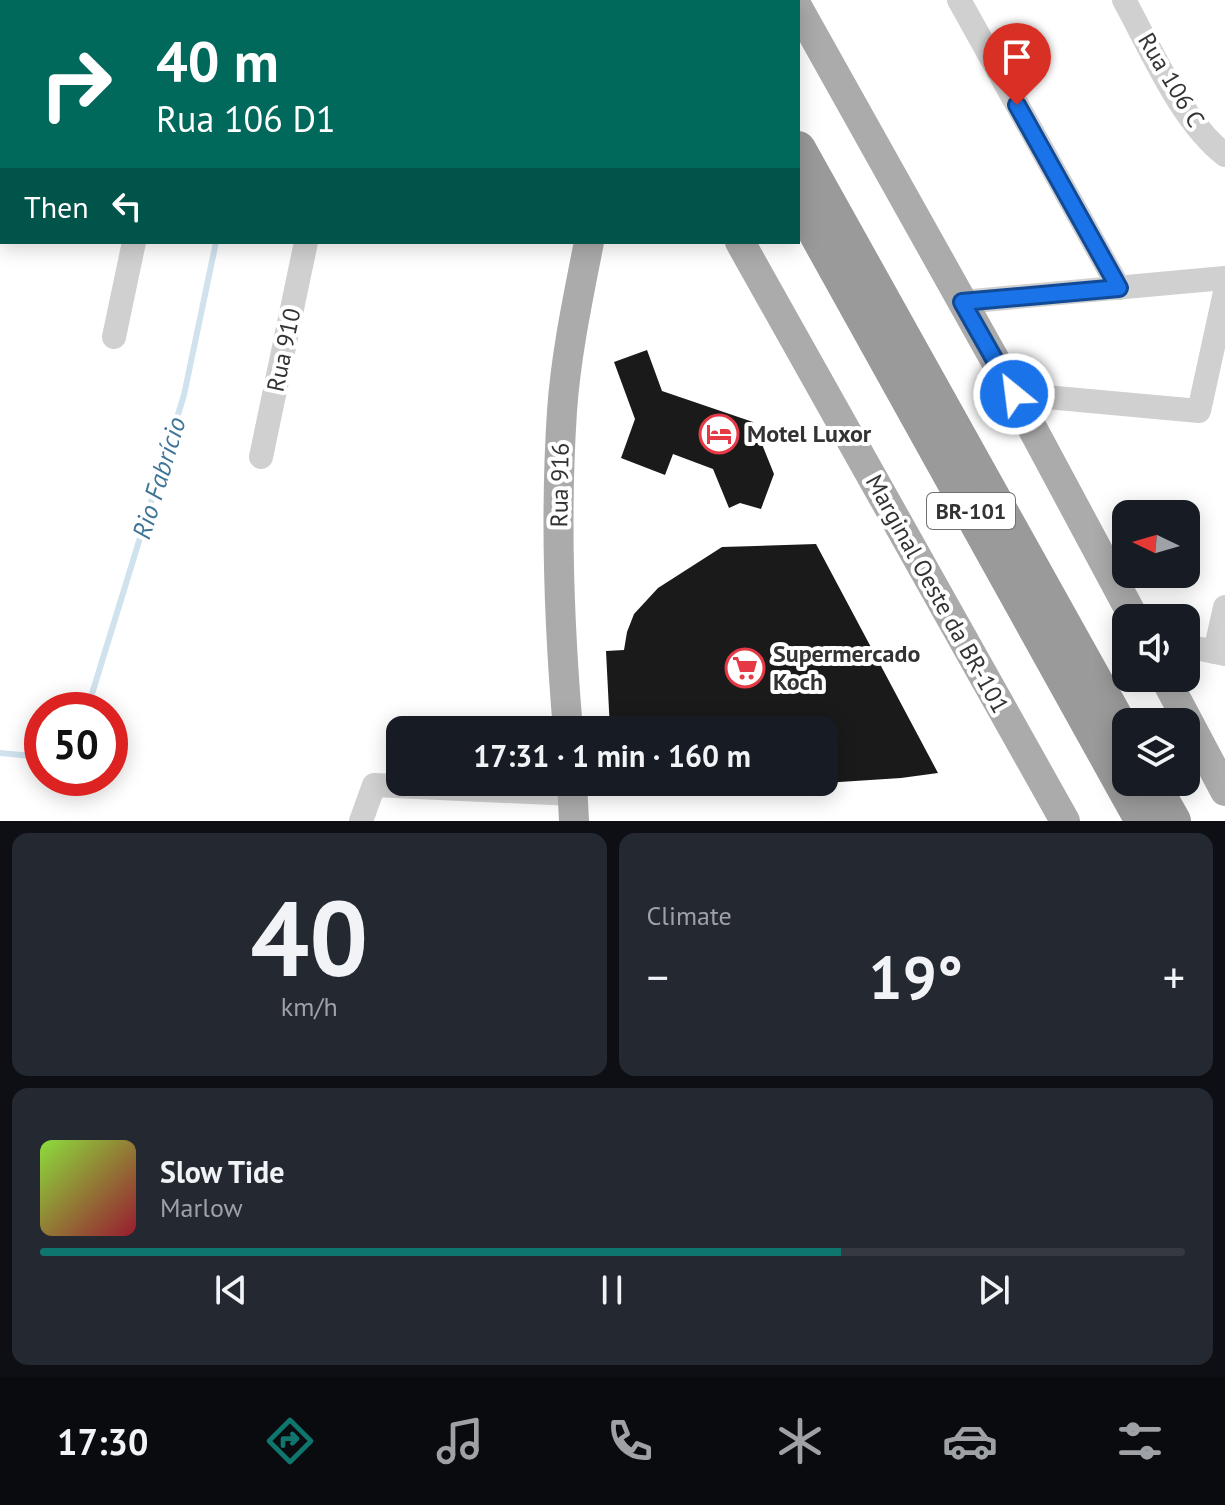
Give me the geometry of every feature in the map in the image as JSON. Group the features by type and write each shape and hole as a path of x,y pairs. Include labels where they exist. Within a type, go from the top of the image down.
{"highway":[{"name":"BR-101","path":"800,153 1112,712"},
{"name":"BR-101","path":"800,204 1143,821"},
{"path":"1159,796 1173,821"}],"main road":[{"path":"800,12 1014,394 1126,604"},
{"name":"Rua 916","path":"567,716 561,618 561,435 569,351 589,244"},
{"name":"Marginal Oeste da BR-101","path":"741,244 1065,821"},
{"path":"1172,692 1225,791"}],"street":[{"path":"959,0 1119,288"},
{"name":"Rua 106 C","path":"1124,0 1192,118 1225,155"},
{"path":"114,337 134,244"},
{"name":"Rua 910","path":"261,457 306,244"},
{"path":"962,302 1225,278"},
{"path":"1014,394 1199,411 1225,292"},
{"path":"1200,649 1220,653 1225,607"},
{"path":"361,821 374,785 573,799"}],"building":[{"path":"647,350 662,391 753,422 774,474 761,509 740,503 729,508 713,469 673,454 665,475 621,458 635,419 614,362"},
{"name":"Supermercado Koch","path":"816,544 938,773 838,782 838,716 609,716 606,651 624,650 634,614 658,588 722,547"}],"waterway":[{"name":"Rio Fabrício","path":"93,692 184,395 216,244"},
{"name":"Rio Fabrício","path":"0,753 24,755"}],"place":[{"name":"Motel Luxor","path":"719,434"},
{"name":"Supermercado Koch","path":"745,668"}],"route":[{"path":"1014,394 962,302 1119,288 1017,105"}]}
